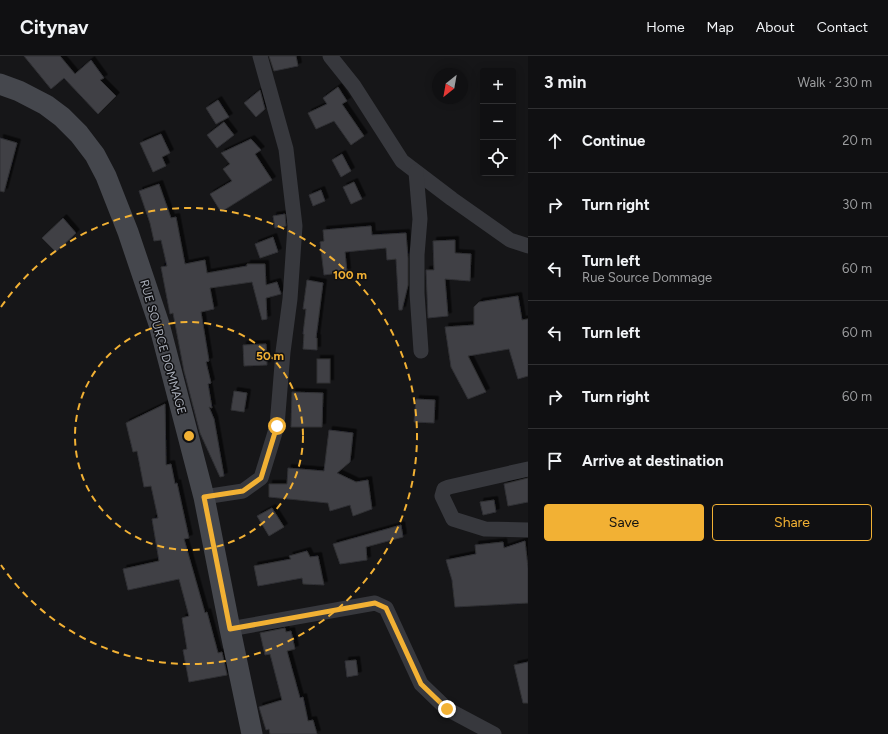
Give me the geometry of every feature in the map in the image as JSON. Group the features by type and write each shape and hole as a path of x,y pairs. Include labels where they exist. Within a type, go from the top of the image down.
{"main road":[{"name":"RUE SOURCE DOMMAGE","path":"0,84 19,91 46,105 62,117 79,134 95,155 106,176 128,232 159,324 204,497 252,734"}],"street":[{"path":"204,497 243,491 261,478 277,426 283,352 290,299 295,226 286,149 260,56"},
{"path":"330,56 354,86 402,160 452,200 510,240 528,246"},
{"path":"416,172 420,219 417,255 417,294 422,351"},
{"path":"528,469 449,487 444,489 442,496 453,519 485,529 528,530"},
{"path":"230,629 375,603 386,608 421,684 447,709 494,734"}],"building":[{"path":"24,56 60,56 75,74 91,60 104,78 100,80 116,96 98,114 64,78 51,89"},
{"path":"269,56 296,56 298,66 274,71"},
{"path":"338,87 347,101 342,104 364,136 351,145 334,121 316,129 308,113 327,104 323,98"},
{"path":"260,90 265,109 256,117 244,103"},
{"path":"218,100 229,117 216,124 206,108"},
{"path":"224,122 234,135 217,148 207,135"},
{"path":"161,134 170,153 162,157 166,166 153,172 140,143"},
{"path":"0,138 17,143 4,192 0,191"},
{"path":"251,139 261,150 255,154 272,180 221,212 210,194 232,181 223,169 230,164 221,153"},
{"path":"342,154 351,171 341,177 332,160"},
{"path":"354,182 362,199 351,204 343,187"},
{"path":"159,184 171,218 176,217 185,264 205,260 207,273 247,266 247,264 265,264 266,285 277,282 281,294 266,298 267,319 262,320 252,282 210,288 214,309 201,312 209,361 206,362 211,383 208,384 212,408 209,407 214,419 224,476 220,477 200,433 184,371 173,313 170,314 161,267 167,266 161,240 154,241 150,223 139,191"},
{"path":"321,190 325,201 313,206 309,195"},
{"path":"285,214 286,226 275,228 273,216"},
{"path":"63,218 76,233 56,252 42,238"},
{"path":"371,226 372,235 406,233 408,285 402,310 399,310 396,259 387,260 386,248 345,252 347,272 324,275 320,242 324,241 323,230"},
{"path":"273,237 278,252 260,258 255,244"},
{"path":"455,240 455,253 471,254 470,281 445,279 448,316 428,318 426,270 434,270 433,241"},
{"path":"307,280 323,283 316,338 317,350 303,349 306,309 303,309"},
{"path":"518,296 522,320 528,319 528,376 518,379 509,349 468,356 486,392 468,399 451,367 445,327 474,325 474,307 479,302"},
{"path":"266,344 267,365 244,366 243,345"},
{"path":"317,359 330,359 330,383 317,383"},
{"path":"234,391 247,393 244,412 231,410"},
{"path":"292,392 323,393 322,427 291,427"},
{"path":"416,399 435,400 434,423 414,422"},
{"path":"165,404 166,465 171,464 175,484 177,483 189,538 184,539 205,613 207,612 218,653 222,652 227,675 189,682 183,650 187,649 182,618 189,616 179,579 128,590 123,569 159,561 152,519 158,518 151,486 144,487 137,451 133,452 126,423"},
{"path":"329,430 353,433 350,462 337,473 356,482 368,480 372,509 353,516 350,505 330,511 328,503 269,497 269,484 287,484 288,468 324,471"},
{"path":"528,478 528,502 508,506 504,484"},
{"path":"494,500 496,512 483,515 480,502"},
{"path":"272,508 284,527 269,536 257,516"},
{"path":"401,525 403,537 366,547 367,560 340,564 333,544"},
{"path":"525,541 528,568 528,603 455,607 452,580 446,560 476,554 475,545 503,542 504,548"},
{"path":"307,551 310,557 318,556 324,585 303,584 302,578 258,586 254,566 291,559 289,556"},
{"path":"285,628 286,632 291,631 295,649 287,651 300,698 303,697 308,721 313,720 317,734 270,734 269,729 266,730 259,707 282,700 270,654 265,655 260,633"},
{"path":"356,660 358,675 347,677 345,661"},
{"path":"528,662 528,703 523,703 514,665"}],"route":[{"path":"277,426 261,478 243,491 204,497 230,629 375,603 386,608 421,684 447,709"}]}
